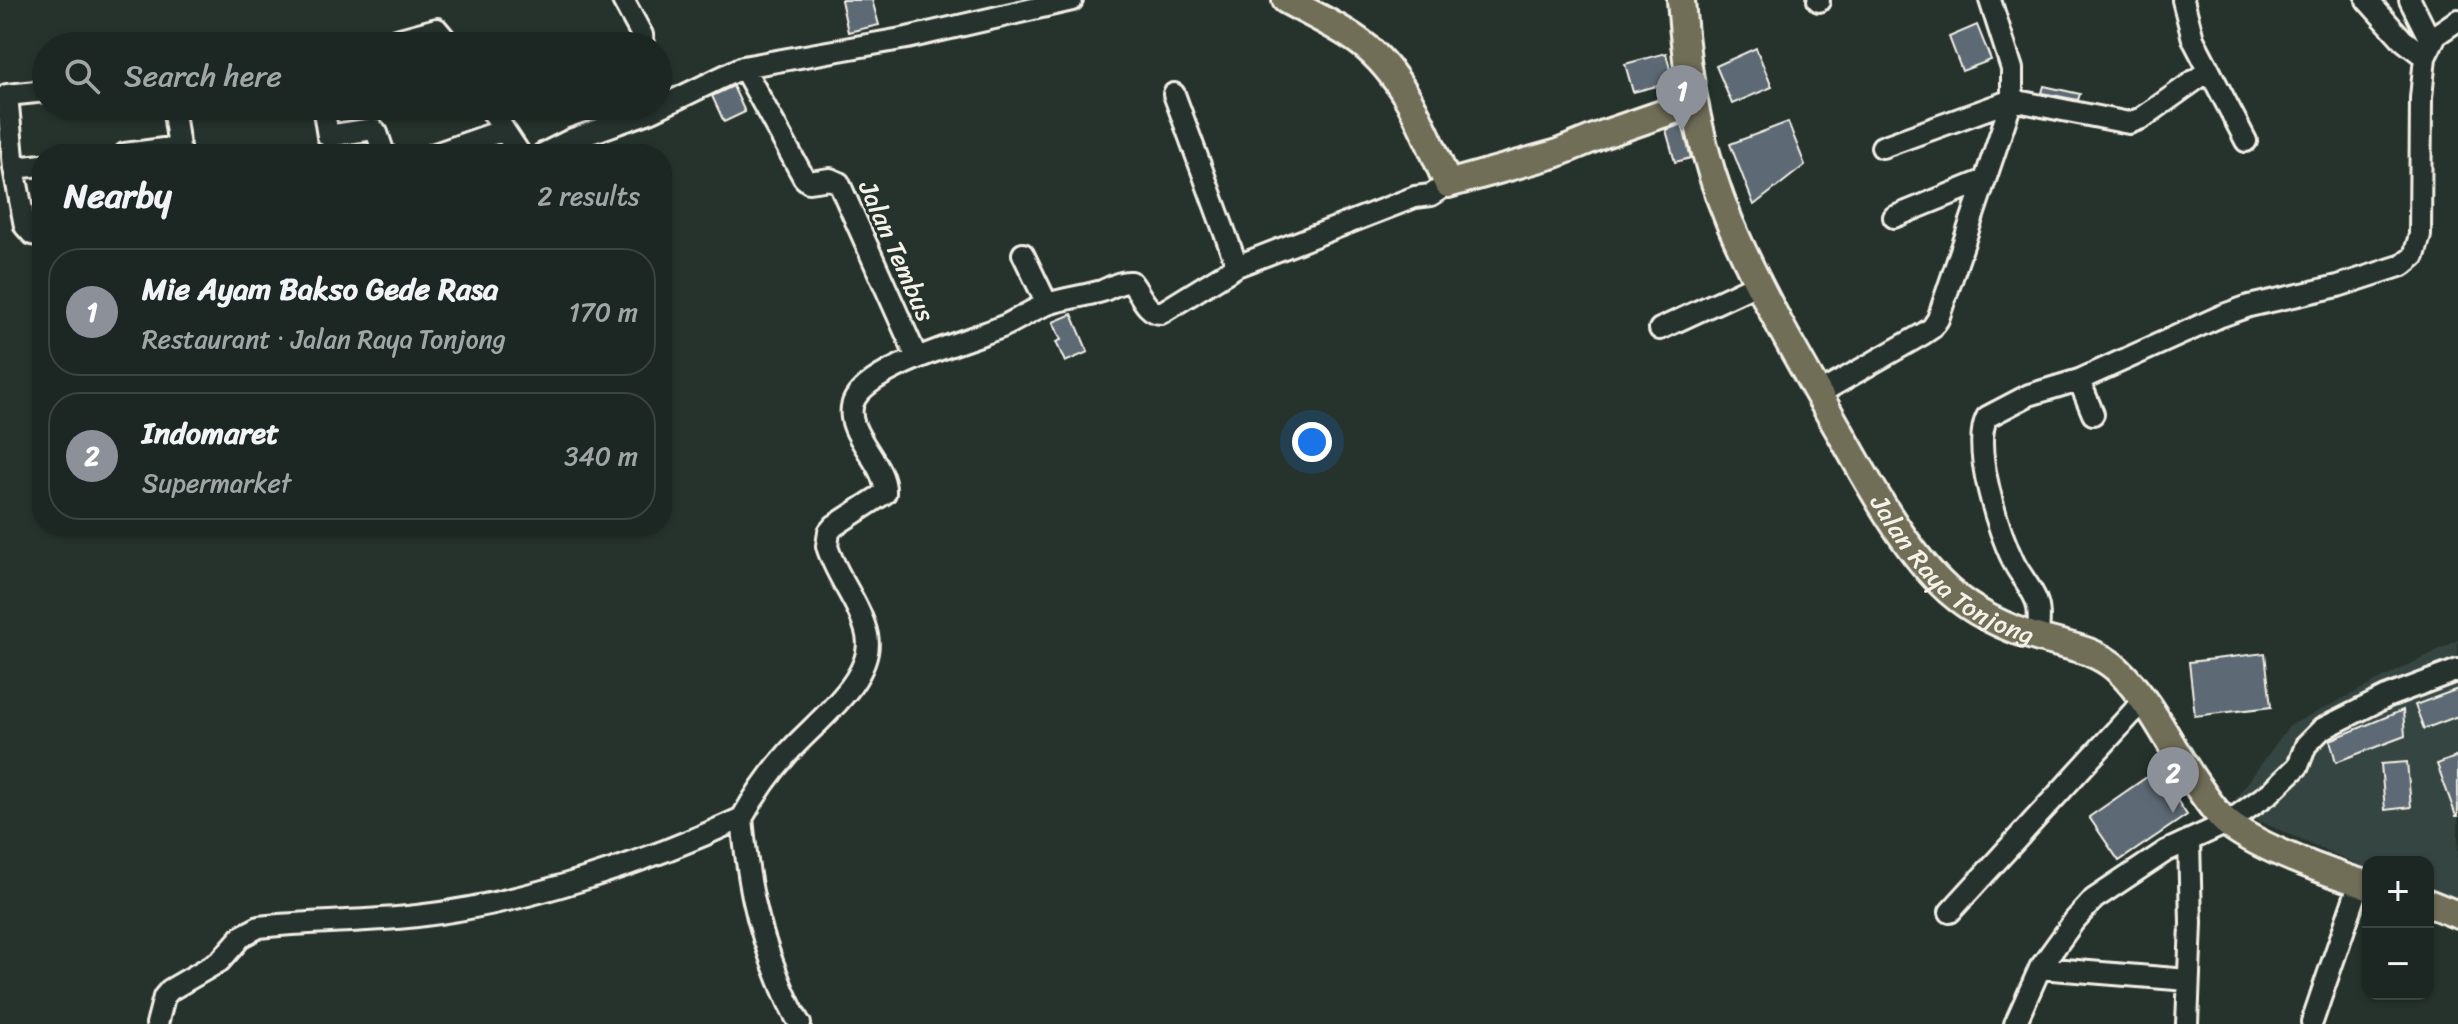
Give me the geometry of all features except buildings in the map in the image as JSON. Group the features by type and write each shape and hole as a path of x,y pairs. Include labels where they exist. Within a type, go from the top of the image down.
{"main road":[{"path":"1286,0 1355,38 1391,72 1420,123 1448,184 1555,154 1694,103"},
{"name":"Jalan Raya Tonjong","path":"1681,0 1694,103 1712,171 1730,222 1759,283 1860,469 1930,571 1977,613 2038,638 2079,648 2100,657 2122,674 2144,700 2199,788 2227,823 2258,842 2362,882"},
{"path":"2434,905 2458,915"}],"street":[{"path":"623,0 640,32"},
{"path":"672,99 743,67 907,38 1072,0"},
{"path":"1818,394 1923,334 1936,323 2012,100 2012,69 1990,0"},
{"path":"2183,0 2189,30 2246,141"},
{"path":"2367,0 2403,40 2428,49"},
{"path":"2038,638 2036,600 2011,558 1994,511 1984,461 1984,423 1992,412 2029,395 2079,380 2196,325 2249,306 2338,286 2386,271 2414,256 2420,235 2421,98 2428,49 2410,0"},
{"path":"2428,49 2443,29 2458,20"},
{"name":"Jalan Tembus","path":"743,67 804,178 809,182 830,179 839,183 917,358"},
{"path":"1882,147 2012,100 2129,123 2142,118 2208,71"},
{"path":"32,92 4,94 25,226 32,234"},
{"path":"1174,94 1237,266"},
{"path":"175,120 179,144"},
{"path":"325,120 328,136 373,129 381,144"},
{"path":"498,120 513,144"},
{"path":"563,144 621,120"},
{"path":"464,144 504,130"},
{"path":"14,168 32,166"},
{"path":"1894,217 1985,180"},
{"path":"157,1024 164,997 170,990 220,961 242,936 259,927 416,916 472,907 658,854 742,818 769,775 831,711 856,679 864,663 867,636 829,553 827,540 834,526 885,493 883,477 854,425 852,411 856,397 868,385 917,358 1005,326 1047,304 1102,291 1127,281 1134,285 1154,313 1161,313 1237,266 1415,197 1431,195 1448,184"},
{"path":"1023,254 1047,304"},
{"path":"1660,329 1759,283"},
{"path":"2079,380 2093,414"},
{"path":"2015,1024 2040,968 2094,899 2166,851 2227,823 2291,775 2306,745 2322,729 2386,697 2458,670"},
{"path":"1950,912 2144,700"},
{"path":"742,818 756,918 781,985 800,1024"},
{"path":"2187,1024 2191,923 2189,840"},
{"path":"2312,1022 2362,888"},
{"path":"2040,968 2188,980"}],"shaded area":[{"path":"2458,640 2458,902 2434,894 2434,856 2362,856 2362,866 2229,808 2289,726"}],"place":[{"name":"Mie Ayam Bakso Gede Rasa","path":"1682,131"},
{"name":"Indomaret","path":"2173,813"}]}
